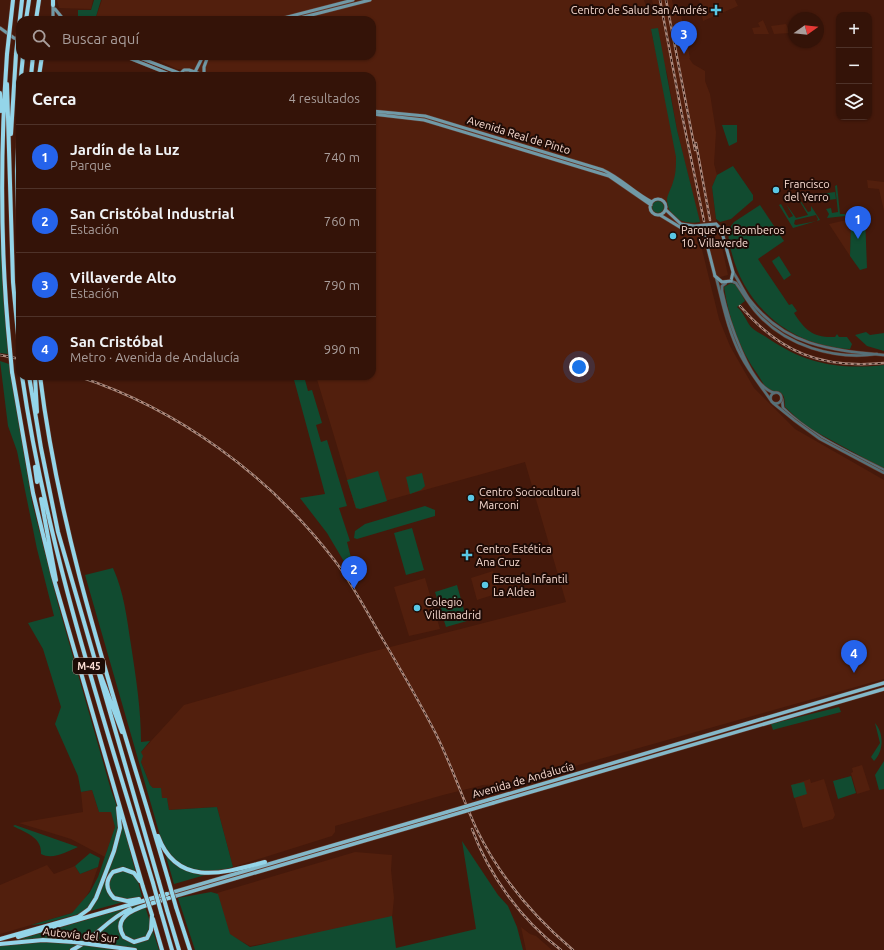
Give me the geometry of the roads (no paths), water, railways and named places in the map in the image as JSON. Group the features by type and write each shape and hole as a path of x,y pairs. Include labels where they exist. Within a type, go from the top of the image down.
{"highway":[{"path":"13,0 2,129 1,233 12,372 33,493 60,603 162,950"},
{"path":"20,16 22,0"},
{"path":"27,16 29,0"},
{"path":"37,16 39,0"},
{"path":"10,172 16,54"},
{"path":"22,72 23,60"},
{"path":"31,72 33,60"},
{"path":"40,72 41,60"},
{"path":"6,68 13,282 16,312"},
{"path":"0,93 2,129"},
{"name":"M-45","path":"23,380 33,447 64,584 171,948"},
{"name":"M-45","path":"30,380 41,448 58,532 89,643 179,948"},
{"path":"37,380 41,448"},
{"path":"38,380 67,529 189,949"},
{"path":"33,447 35,472 60,603"},
{"path":"89,643 134,760 160,842 166,853 177,864 188,870 215,874 265,862"},
{"path":"0,941 78,917 84,913 96,898 118,841 120,828 118,808 78,663"},
{"path":"139,899 127,901 114,898 108,889 108,879 116,871 127,869 138,877 144,887"},
{"path":"0,941 168,896"},
{"path":"152,915 151,930 147,938 134,942 124,937 120,926 123,918 127,914 168,896"},
{"path":"72,950 83,944 127,911 168,896"},
{"name":"Autovía del Sur","path":"0,941 43,940 74,942 135,950"}],"main road":[{"path":"291,16 353,0"},
{"path":"308,16 370,0"},
{"path":"53,3 53,16"},
{"path":"53,3 61,16"},
{"path":"0,28 9,36 16,39"},
{"path":"134,60 164,72"},
{"path":"145,60 174,72"},
{"path":"182,72 184,70 195,72 201,60"},
{"path":"205,72 204,67 207,60"},
{"name":"Avenida Real de Pinto","path":"376,110 425,116 613,175 651,204"},
{"name":"Avenida Real de Pinto","path":"376,114 424,120 609,176 651,204"},
{"path":"704,233 683,229 660,215 654,214 651,204 657,199 663,200 666,205 666,210 681,224 694,226 716,224 721,229 733,272 731,281 726,283 719,281 716,276 704,233 707,225"},
{"path":"660,215 666,210"},
{"name":"Avenida de Andalucía","path":"448,814 491,799 884,683"},
{"name":"Avenida de Andalucía","path":"168,896 884,689"}],"street":[{"path":"733,272 757,314 768,324 795,342 833,353 855,356 884,355"},
{"path":"716,276 725,313 735,344 749,369 773,402 820,439 884,471"},
{"path":"731,281 736,283 748,299"},
{"path":"726,283 722,286 722,291 737,343 760,382 768,392 781,394 784,409 809,429 884,471"},
{"path":"773,402 771,397 775,393"},
{"path":"773,402 778,404 782,399"}],"railway":[{"path":"660,0 704,221"},
{"path":"666,0 695,150"},
{"path":"696,143 710,220"},
{"path":"740,306 771,336 804,354 822,360 841,363 884,363"},
{"path":"0,355 16,358"},
{"path":"88,380 115,390 151,407 220,449 252,474 282,501 309,530 335,561 360,599 430,722 452,769 476,828 495,863 531,909 573,950"},
{"path":"472,829 487,863 508,896 533,925 561,950"}],"place":[{"name":"Centro de Salud San Andrés","path":"716,10"},
{"name":"Villaverde Alto","path":"684,54"},
{"name":"Francisco del Yerro","path":"776,190"},
{"name":"Parque de Bomberos 10. Villaverde","path":"673,236"},
{"name":"Jardín de la Luz","path":"858,239"},
{"name":"Centro Sociocultural Marconi","path":"471,498"},
{"name":"Centro Estética Ana Cruz","path":"467,555"},
{"name":"Escuela Infantil La Aldea","path":"485,585"},
{"name":"San Cristóbal Industrial","path":"354,589"},
{"name":"Colegio Villamadrid","path":"417,608"},
{"name":"San Cristóbal","path":"854,673"}]}
